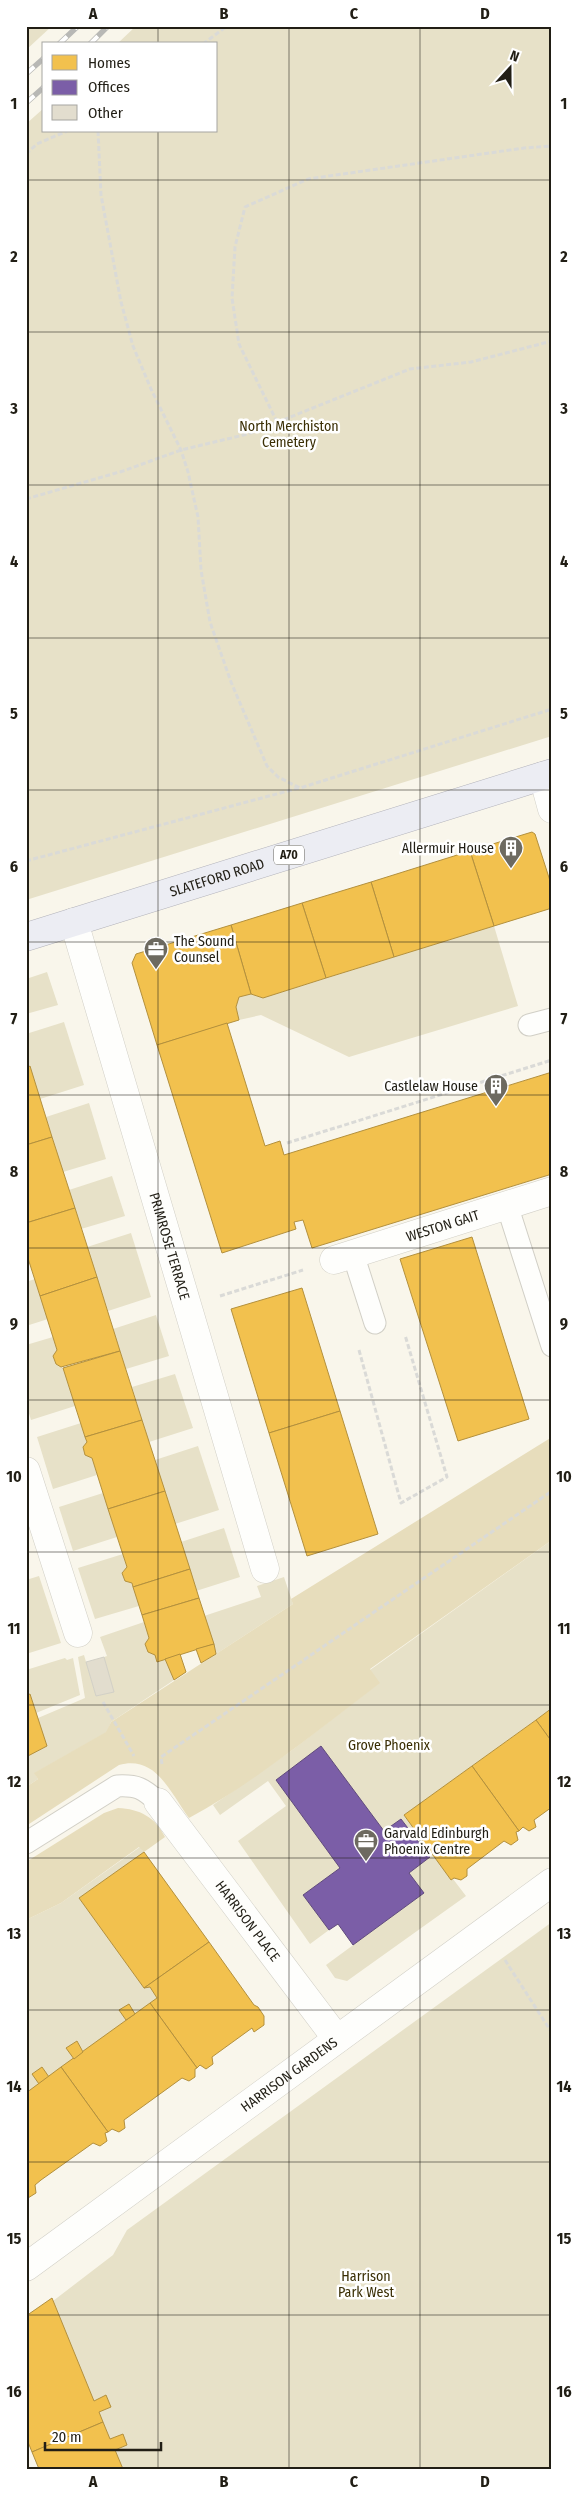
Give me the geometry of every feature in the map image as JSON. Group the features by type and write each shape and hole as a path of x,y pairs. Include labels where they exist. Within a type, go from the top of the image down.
{"main road":[{"name":"SLATEFORD ROAD","path":"26,937 547,775"}],"street":[{"path":"547,775 552,809"},
{"name":"PRIMROSE TERRACE","path":"74,922 265,1569"},
{"name":"WESTON GAIT","path":"343,1257 552,1190"},
{"path":"26,1471 78,1633"},
{"name":"HARRISON PLACE","path":"152,1796 337,2039"},
{"name":"HARRISON GARDENS","path":"26,2267 552,1882"}],"lane":[{"path":"529,1025 552,1019"},
{"path":"507,1205 552,1346"},
{"path":"343,1257 375,1323"},
{"path":"26,1843 117,1786 131,1785 152,1796"}],"path":[{"path":"206,42 228,26"},
{"path":"26,154 37,144 65,132"},
{"path":"98,132 101,195 121,302 133,346 181,450 188,472 198,517 200,570 210,622 231,682 267,766 278,777 300,788"},
{"path":"277,422 239,344 233,289 235,247 245,207 308,179 524,148 552,146"},
{"path":"26,500 123,471 181,450 248,434 410,369 471,362 552,341"},
{"path":"26,861 300,788 552,709"},
{"path":"287,1143 552,1060"},
{"path":"187,1306 343,1257"},
{"path":"357,1344 402,1503 447,1477 403,1329"},
{"path":"152,1796 164,1778 161,1757 552,1492"},
{"path":"103,1702 138,1763 152,1796"},
{"path":"485,1930 552,2033"}],"green space":[{"path":"26,26 52,26 26,50"},
{"name":"North Merchiston Cemetery","path":"136,26 552,26 552,736 26,900 26,124 42,110 42,132 218,132 218,42 119,42"},
{"path":"494,926 518,1006 349,1057 261,1015 239,1020 236,1007 239,997 251,994 263,998"},
{"path":"47,972 58,1005 26,1014 26,979"},
{"path":"64,1022 84,1085 40,1099 26,1055 26,1034"},
{"path":"89,1103 106,1159 63,1172 46,1117"},
{"path":"112,1176 125,1216 81,1229 69,1190"},
{"path":"131,1233 151,1297 108,1311 87,1247"},
{"path":"35,1279 48,1319 26,1326 26,1282"},
{"path":"156,1315 169,1356 126,1369 113,1329"},
{"path":"53,1337 57,1350 53,1356 56,1364 63,1368 75,1406 31,1420 26,1404 26,1345"},
{"path":"175,1374 193,1428 149,1442 132,1387"},
{"path":"81,1423 87,1442 83,1448 85,1455 92,1458 97,1475 53,1489 37,1437"},
{"path":"198,1446 219,1510 175,1524 155,1460"},
{"path":"103,1493 117,1537 73,1551 59,1507"},
{"path":"224,1528 240,1577 196,1591 181,1542"},
{"name":"Grove Phoenix","path":"552,1540 552,1708 404,1815 451,1880 453,1879 466,1896 347,1981 335,1978 326,1965 424,1893 409,1873 430,1857 401,1819 384,1831 321,1747 276,1780 340,1868 303,1895 329,1930 310,1944 238,1841 286,1806 268,1781 220,1815 213,1805 291,1751 379,1683 370,1670"},
{"path":"123,1554 127,1567 122,1572 125,1581 132,1583 139,1606 95,1619 78,1568"},
{"path":"39,1576 61,1643 26,1654 26,1580"},
{"path":"284,1577 293,1604 216,1654 204,1616 261,1597 257,1586"},
{"path":"144,1622 149,1638 145,1644 148,1652 155,1655 157,1662 165,1659 174,1680 111,1722 107,1732 35,1773 38,1779 26,1787 26,1757 47,1746 38,1718 85,1698 78,1657 84,1655 96,1696 113,1692 104,1657 107,1656 100,1637"},
{"path":"65,1658 67,1660 73,1658 80,1695 36,1713 26,1683 26,1670"},
{"path":"140,1847 144,1852 79,1898 144,1988 150,1987 157,1998 135,2014 120,2011 126,2020 83,2052 77,2041 67,2048 74,2059 49,2077 42,2067 33,2073 39,2084 26,2093 26,1920 61,1903"},
{"name":"Harrison Park West","path":"552,1922 552,2469 123,2469 115,2450 127,2445 123,2434 110,2439 99,2412 111,2406 106,2395 94,2401 53,2301 113,2255 127,2230"}],"shaded area":[{"path":"552,1437 552,1540 370,1669 380,1683 287,1754 239,1788 189,1818 161,1778 143,1765 132,1763 119,1765 26,1826 26,1787 38,1779 34,1773 106,1732 111,1722 293,1604 291,1599"},
{"path":"118,1808 133,1810 146,1815 157,1824 165,1837 144,1852 139,1847 61,1903 26,1920 26,1862 104,1813"}],"building: Homes":[{"name":"Allermuir House","path":"532,832 535,834 552,887 552,908 494,926 470,851"},
{"path":"470,851 494,926 394,957 371,882"},
{"path":"371,882 394,957 326,978 302,903"},
{"path":"302,903 326,978 263,998 251,994 231,925"},
{"path":"231,925 251,994 239,997 236,1007 239,1020 157,1045 132,963 136,954"},
{"name":"Castlelaw House","path":"227,1023 265,1146 280,1141 284,1155 552,1072 552,1174 312,1248 303,1220 294,1222 296,1229 222,1253 157,1045"},
{"path":"30,1066 52,1137 26,1145 26,1068"},
{"path":"52,1137 75,1208 26,1223 26,1145"},
{"path":"75,1208 97,1277 40,1296 26,1252 26,1223"},
{"path":"472,1237 529,1419 458,1441 400,1259"},
{"path":"97,1277 120,1351 61,1367 56,1364 53,1356 57,1350 40,1296"},
{"path":"302,1288 340,1411 269,1433 231,1309"},
{"path":"120,1351 142,1420 85,1437 63,1368"},
{"path":"340,1411 378,1534 307,1556 269,1433"},
{"path":"142,1420 165,1491 108,1509 92,1458 85,1455 83,1447 87,1442 85,1437"},
{"path":"165,1491 190,1569 133,1587 132,1583 125,1581 122,1573 127,1567 108,1509"},
{"path":"190,1569 199,1598 142,1615 133,1587"},
{"path":"199,1598 214,1644 157,1662 155,1655 148,1652 145,1644 149,1638 142,1615"},
{"path":"214,1644 216,1654 201,1663 196,1649"},
{"path":"180,1654 186,1672 174,1680 165,1659"},
{"path":"30,1694 47,1746 26,1757 26,1695"},
{"path":"552,1708 552,1742 536,1720"},
{"path":"536,1720 552,1742 552,1807 534,1820 536,1827 529,1831 523,1827 519,1831 472,1766"},
{"path":"472,1766 519,1831 516,1832 518,1840 511,1845 504,1841 467,1869 467,1876 461,1880 454,1878 451,1880 404,1815"},
{"path":"144,1852 209,1942 144,1988 79,1898"},
{"path":"209,1942 264,2016 264,2025 254,2032 252,2028 212,2057 213,2064 206,2069 200,2065 197,2068 150,2003 157,1998 150,1987 144,1988"},
{"path":"150,2003 197,2068 195,2069 195,2077 189,2081 182,2078 124,2120 125,2128 119,2132 112,2129 108,2132 61,2067"},
{"path":"129,2004 135,2014 126,2020 119,2010"},
{"path":"77,2041 83,2052 74,2059 66,2048"},
{"path":"42,2067 49,2077 39,2084 32,2074"},
{"path":"61,2067 108,2132 105,2133 107,2141 100,2146 93,2143 41,2180 35,2185 36,2193 28,2198 26,2197 26,2093"},
{"path":"52,2298 94,2401 106,2395 111,2407 99,2412 103,2422 32,2452 26,2437 26,2316"},
{"path":"103,2422 110,2439 123,2434 127,2445 115,2450 123,2469 39,2469 32,2452"}],"building: Offices":[{"path":"321,1746 384,1831 401,1819 430,1857 409,1873 424,1893 353,1945 338,1924 329,1930 303,1895 340,1868 276,1780"}],"building: Other":[{"path":"104,1657 114,1692 96,1696 86,1662"}],"railway":[{"path":"61,42 78,26"},
{"path":"92,42 108,26"},
{"path":"26,74 42,60"},
{"path":"26,103 42,89"}],"place":[{"name":"Allermuir House","path":"511,869"},
{"name":"The Sound Counsel","path":"156,970"},
{"name":"Castlelaw House","path":"496,1107"},
{"name":"Garvald Edinburgh Phoenix Centre","path":"366,1862"}]}
